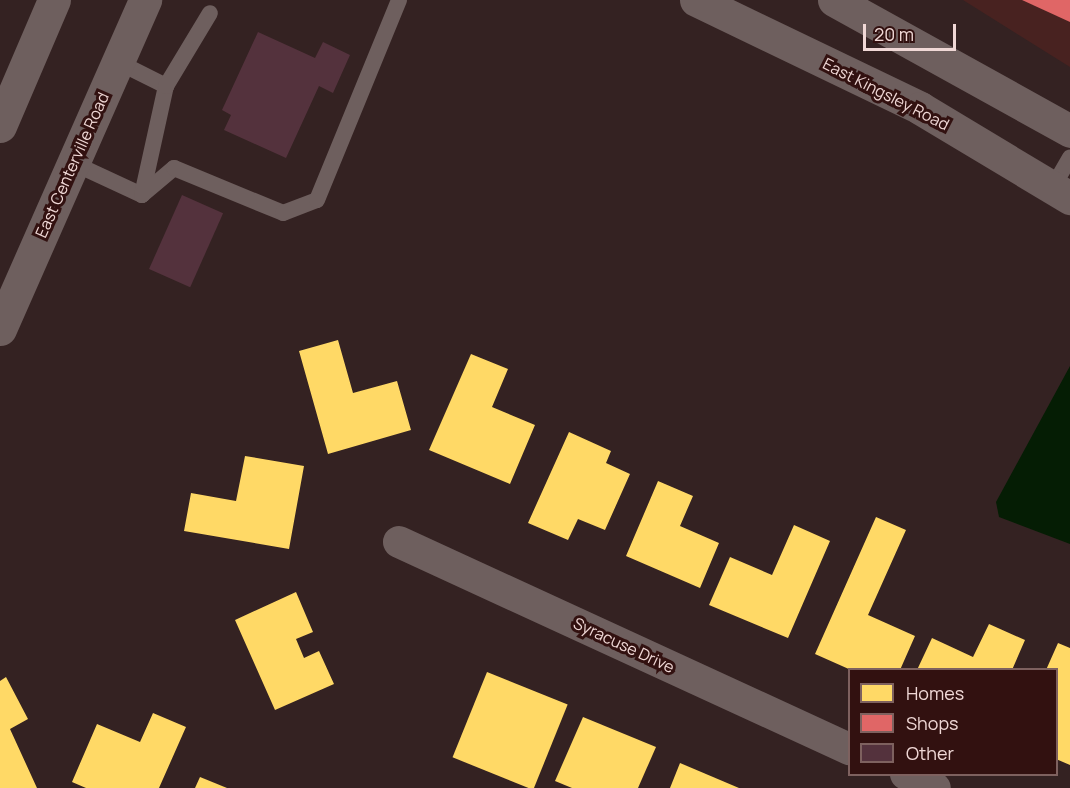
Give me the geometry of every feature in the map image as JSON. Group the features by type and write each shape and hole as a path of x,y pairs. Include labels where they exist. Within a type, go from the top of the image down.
{"main road":[{"path":"0,126 54,0"},
{"name":"East Centerville Road","path":"0,329 144,0"},
{"name":"East Kingsley Road","path":"696,0 920,108 1061,192"},
{"path":"834,0 1070,131"}],"street":[{"name":"Syracuse Drive","path":"399,542 848,749"},
{"path":"910,776 935,788"}],"lane":[{"path":"142,195 174,168 283,213 317,200 399,0"},
{"path":"142,195 166,87 210,13"},
{"path":"117,62 166,87"},
{"path":"1061,192 1070,158"},
{"path":"73,163 142,195"}],"shaded area":[{"path":"963,0 1070,0 1070,67"},
{"path":"1070,366 1070,544 999,517 996,502"}],"building: Homes":[{"path":"338,340 353,393 397,381 411,430 328,454 299,351"},
{"path":"471,354 508,369 492,407 535,425 510,484 429,450"},
{"path":"569,432 611,451 606,463 630,474 605,530 578,519 568,540 528,523"},
{"path":"245,456 304,466 289,549 184,531 191,493 236,501"},
{"path":"658,481 693,496 680,526 719,543 700,588 626,556"},
{"path":"876,517 906,530 868,615 915,636 901,668 848,669 815,654"},
{"path":"794,525 830,541 788,638 709,605 730,557 772,575"},
{"path":"296,592 313,632 296,639 304,658 319,651 334,684 275,710 235,620"},
{"path":"989,624 1025,640 1013,668 918,668 932,638 973,657"},
{"path":"1058,643 1070,648 1070,765 1058,760 1058,668 1047,668"},
{"path":"487,672 568,705 534,788 529,788 453,757"},
{"path":"6,677 28,719 10,729 37,788 0,788 0,681"},
{"path":"153,713 186,727 159,788 86,788 72,782 97,724 140,742"},
{"path":"583,717 656,747 638,788 572,788 555,781"},
{"path":"680,763 739,788 670,788"},
{"path":"200,777 227,788 195,788"}],"building: Shops":[{"path":"1022,0 1070,0 1070,22"}],"building: Other":[{"path":"258,32 315,58 323,42 350,55 333,93 319,86 286,158 224,130 231,115 222,110"},
{"path":"182,195 223,213 190,287 149,269"}]}
